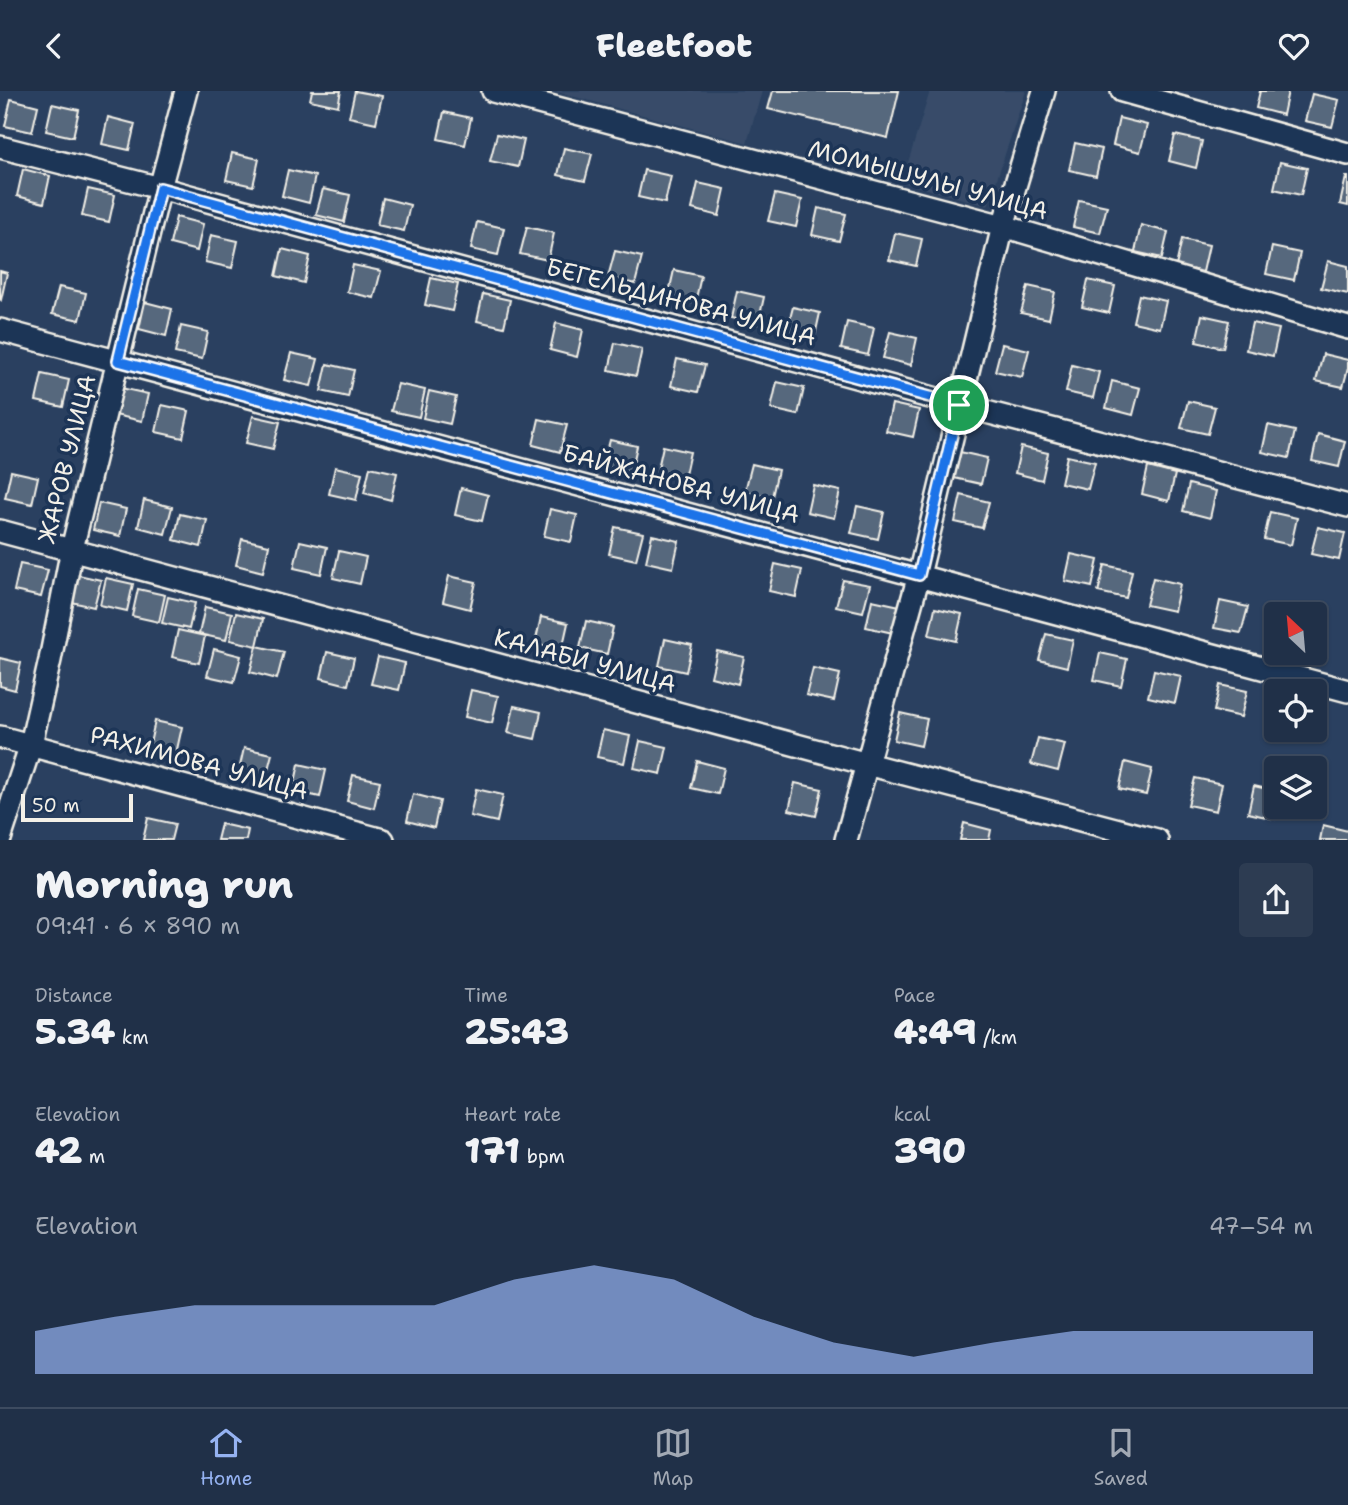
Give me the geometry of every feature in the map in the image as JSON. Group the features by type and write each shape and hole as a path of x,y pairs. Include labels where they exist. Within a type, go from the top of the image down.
{"street":[{"name":"ЖАРОВ УЛИЦА","path":"0,839 31,744 72,549 186,91"},
{"name":"МОМЫШУЛЫ УЛИЦА","path":"493,91 1003,226 1348,328"},
{"path":"846,840 919,575 1003,226 1044,91"},
{"path":"1122,91 1348,153"},
{"name":"БЕГЕЛЬДИНОВА УЛИЦА","path":"0,147 959,405 1348,506"},
{"name":"БАЙЖАНОВА УЛИЦА","path":"0,330 1348,691"},
{"name":"КАЛАБИ УЛИЦА","path":"0,531 1157,840"},
{"name":"РАХИМОВА УЛИЦА","path":"0,737 383,840"}],"shaded area":[{"path":"553,91 762,91 747,143"},
{"path":"930,91 1026,91 988,206 902,182"}],"building":[{"path":"312,91 341,91 338,106 310,100"},
{"path":"355,91 382,96 376,123 349,117"},
{"path":"773,91 899,91 888,138 768,109"},
{"path":"1260,91 1288,91 1283,115 1256,108"},
{"path":"1312,94 1339,100 1332,127 1305,121"},
{"path":"11,99 38,106 32,132 5,126"},
{"path":"52,104 79,110 73,137 46,131"},
{"path":"444,112 471,118 465,145 438,139"},
{"path":"108,117 135,124 129,150 102,144"},
{"path":"1119,118 1147,125 1140,152 1113,145"},
{"path":"497,134 524,140 518,167 490,161"},
{"path":"1175,135 1202,141 1196,168 1169,161"},
{"path":"1075,143 1102,149 1096,176 1069,170"},
{"path":"564,148 592,154 585,181 558,175"},
{"path":"232,153 259,159 253,186 226,180"},
{"path":"1280,162 1307,168 1301,195 1274,189"},
{"path":"23,169 50,176 44,203 17,196"},
{"path":"288,170 315,176 309,203 282,196"},
{"path":"644,170 671,176 665,203 638,197"},
{"path":"1348,177 1348,206 1340,204"},
{"path":"698,183 725,189 719,216 692,209"},
{"path":"88,189 115,195 109,222 82,216"},
{"path":"323,189 350,195 344,222 316,215"},
{"path":"775,194 802,200 796,227 768,221"},
{"path":"383,198 410,205 404,231 377,225"},
{"path":"1079,200 1107,206 1100,233 1073,227"},
{"path":"818,208 846,214 839,241 812,235"},
{"path":"176,217 203,224 197,251 170,244"},
{"path":"477,222 504,228 498,255 471,249"},
{"path":"1141,225 1168,232 1162,258 1135,252"},
{"path":"527,227 554,233 548,260 520,254"},
{"path":"895,233 922,239 916,266 889,260"},
{"path":"211,235 238,241 232,268 205,262"},
{"path":"1182,239 1209,245 1203,272 1176,266"},
{"path":"1272,247 1300,253 1294,280 1266,274"},
{"path":"282,249 310,256 304,283 276,276"},
{"path":"615,251 642,257 635,284 608,277"},
{"path":"1328,261 1348,266 1348,294 1321,288"},
{"path":"353,265 381,271 374,298 347,292"},
{"path":"674,270 701,276 695,303 668,297"},
{"path":"0,271 7,273 1,300 0,299"},
{"path":"431,278 458,284 452,311 425,305"},
{"path":"1088,280 1115,286 1109,313 1082,307"},
{"path":"1028,286 1055,292 1049,319 1021,313"},
{"path":"59,287 86,293 80,320 52,314"},
{"path":"737,291 764,297 758,324 731,318"},
{"path":"483,294 510,300 504,327 477,321"},
{"path":"1139,295 1166,301 1160,328 1133,322"},
{"path":"145,302 172,309 166,336 139,329"},
{"path":"793,307 820,313 814,340 786,334"},
{"path":"1202,315 1229,321 1223,348 1196,342"},
{"path":"847,322 874,328 868,355 841,349"},
{"path":"556,323 583,330 577,357 550,350"},
{"path":"1252,323 1279,329 1273,356 1246,350"},
{"path":"181,326 208,332 202,359 175,353"},
{"path":"890,332 917,338 911,365 883,358"},
{"path":"615,343 642,349 636,376 609,370"},
{"path":"1002,344 1029,350 1022,377 995,371"},
{"path":"291,353 318,359 311,386 284,380"},
{"path":"1323,354 1348,360 1343,387 1316,381"},
{"path":"677,359 705,365 698,392 671,386"},
{"path":"327,364 354,370 348,397 321,391"},
{"path":"1072,365 1099,372 1093,398 1066,392"},
{"path":"42,374 69,380 63,407 36,401"},
{"path":"1112,381 1140,388 1133,415 1106,408"},
{"path":"777,382 804,388 798,415 771,409"},
{"path":"398,384 425,390 419,417 391,411"},
{"path":"121,388 148,394 142,421 115,415"},
{"path":"429,391 456,397 450,424 423,418"},
{"path":"1188,401 1215,407 1208,434 1181,428"},
{"path":"892,404 919,410 913,437 886,431"},
{"path":"162,405 189,411 183,438 156,432"},
{"path":"253,416 280,422 273,449 246,443"},
{"path":"539,419 567,425 560,452 533,445"},
{"path":"1268,425 1295,431 1289,458 1262,452"},
{"path":"1318,434 1345,441 1339,467 1312,461"},
{"path":"610,440 637,446 631,473 603,467"},
{"path":"663,446 690,452 684,479 657,473"},
{"path":"1021,447 1048,453 1042,480 1015,473"},
{"path":"960,452 987,458 981,484 954,478"},
{"path":"1067,456 1095,462 1088,489 1061,483"},
{"path":"752,464 778,470 772,497 745,491"},
{"path":"335,467 362,473 356,500 329,494"},
{"path":"370,467 397,473 391,500 364,493"},
{"path":"1148,467 1175,474 1169,501 1142,494"},
{"path":"11,471 38,477 32,504 5,498"},
{"path":"1189,484 1216,491 1210,518 1183,511"},
{"path":"813,485 840,491 834,518 807,512"},
{"path":"461,488 488,495 482,521 455,515"},
{"path":"961,495 989,502 982,528 955,522"},
{"path":"144,500 172,507 165,534 138,527"},
{"path":"99,503 126,509 120,536 93,530"},
{"path":"857,506 884,512 878,539 851,533"},
{"path":"550,509 577,515 571,542 544,536"},
{"path":"1270,512 1297,518 1291,545 1264,539"},
{"path":"180,514 207,520 201,547 174,540"},
{"path":"615,527 643,533 636,560 609,554"},
{"path":"1318,527 1345,533 1339,560 1311,554"},
{"path":"652,535 679,541 673,568 646,562"},
{"path":"242,539 269,545 263,572 236,565"},
{"path":"300,541 327,547 321,574 294,568"},
{"path":"339,551 366,557 360,584 333,578"},
{"path":"1071,554 1098,560 1092,587 1065,581"},
{"path":"20,564 48,570 41,597 14,591"},
{"path":"775,564 802,570 796,597 769,591"},
{"path":"1105,565 1132,571 1126,598 1098,592"},
{"path":"74,574 101,580 94,607 67,601"},
{"path":"449,576 476,582 470,609 443,602"},
{"path":"106,578 133,584 127,611 100,605"},
{"path":"1153,578 1180,584 1174,611 1146,605"},
{"path":"843,580 870,585 863,612 836,606"},
{"path":"138,589 165,595 159,622 132,616"},
{"path":"168,597 195,603 189,629 162,623"},
{"path":"872,600 900,606 893,633 866,627"},
{"path":"1220,601 1248,607 1241,633 1214,628"},
{"path":"205,607 232,613 226,640 199,634"},
{"path":"935,608 962,614 956,641 929,635"},
{"path":"236,613 263,619 257,646 230,640"},
{"path":"541,617 568,623 562,650 535,644"},
{"path":"586,621 613,627 607,654 580,648"},
{"path":"178,630 205,636 199,663 172,657"},
{"path":"1046,634 1073,640 1067,667 1039,660"},
{"path":"665,639 692,645 686,672 659,666"},
{"path":"257,646 284,652 277,679 250,672"},
{"path":"214,649 241,656 234,682 207,676"},
{"path":"717,651 744,657 738,684 711,677"},
{"path":"327,652 354,658 348,685 321,678"},
{"path":"1100,653 1127,659 1121,686 1094,680"},
{"path":"378,657 405,663 399,690 371,684"},
{"path":"0,658 21,663 15,690 0,686"},
{"path":"813,668 840,674 834,701 806,695"},
{"path":"1154,670 1181,676 1175,703 1148,697"},
{"path":"1220,685 1247,691 1241,717 1214,711"},
{"path":"471,690 498,696 492,723 465,717"},
{"path":"514,706 541,712 535,739 508,733"},
{"path":"900,713 927,719 921,746 894,740"},
{"path":"155,721 182,727 176,754 149,748"},
{"path":"603,730 630,736 624,763 597,757"},
{"path":"1038,738 1065,744 1058,771 1031,764"},
{"path":"640,741 667,747 661,774 634,768"},
{"path":"244,748 272,754 265,781 238,775"},
{"path":"697,761 724,768 718,794 691,788"},
{"path":"1125,762 1152,769 1146,795 1119,789"},
{"path":"299,764 326,770 320,797 293,791"},
{"path":"353,775 380,781 374,808 347,801"},
{"path":"1195,778 1222,784 1216,811 1188,805"},
{"path":"795,783 822,789 816,816 789,810"},
{"path":"1254,786 1264,788 1264,817 1248,813"},
{"path":"476,789 503,795 497,822 470,816"},
{"path":"413,794 440,801 434,828 407,821"},
{"path":"148,818 175,824 171,840 143,840"},
{"path":"964,823 991,830 989,840 960,840"},
{"path":"221,824 248,830 246,840 217,840"},
{"path":"1323,825 1348,831 1348,840 1320,840"}],"route":[{"path":"160,188 959,405 919,575 118,361 160,188"}]}
